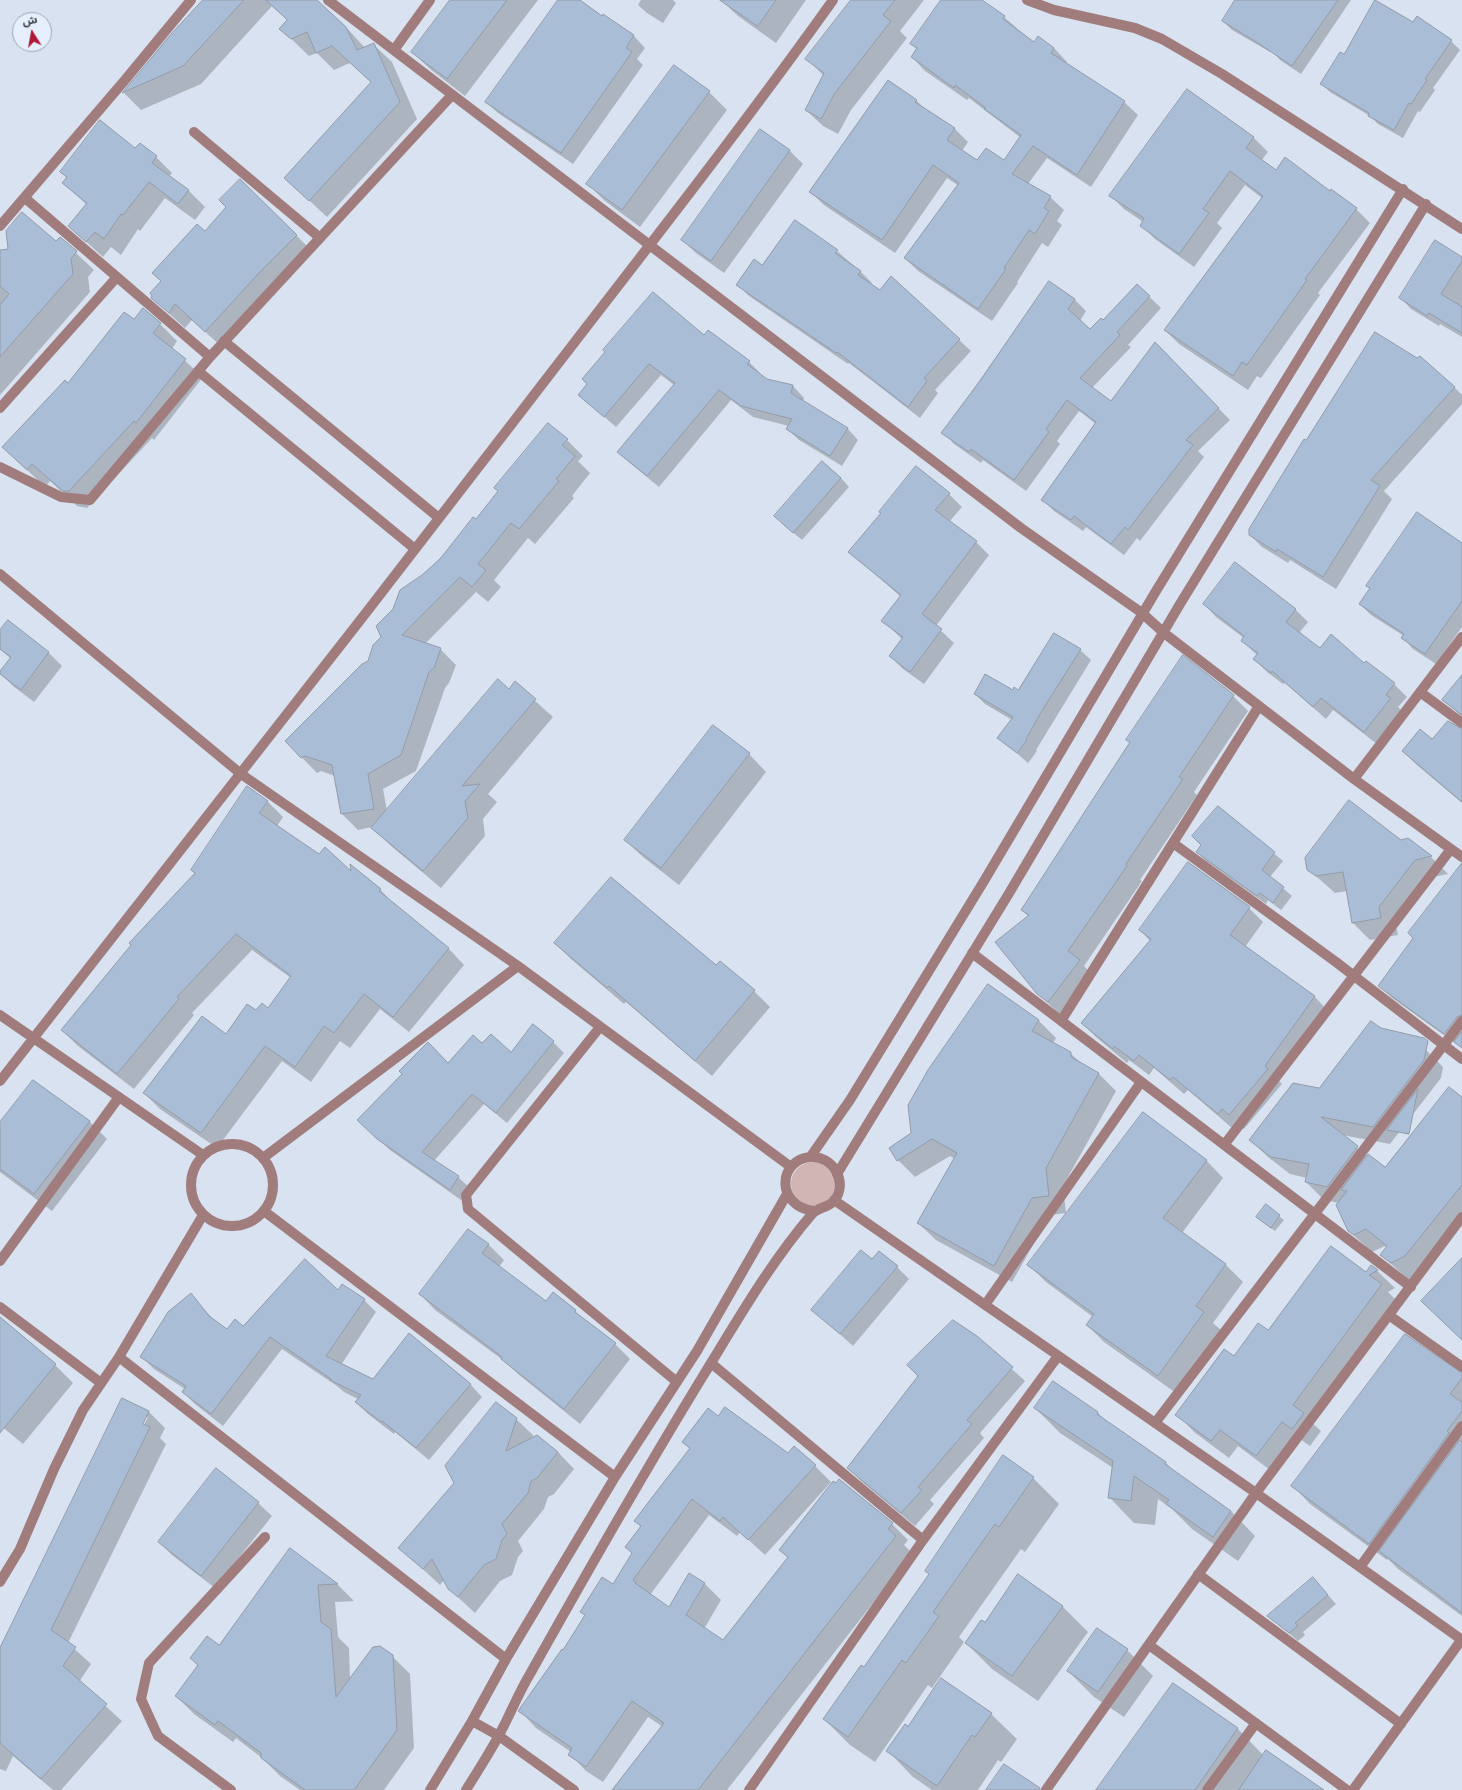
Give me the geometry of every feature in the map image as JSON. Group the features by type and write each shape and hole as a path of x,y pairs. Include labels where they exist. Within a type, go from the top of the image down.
{"street":[{"path":"0,226 191,0"},
{"path":"328,0 649,246 1022,528 1142,613 1164,633 1354,779 1462,857"},
{"path":"394,50 430,0"},
{"path":"0,1081 242,774 440,518 792,58 833,0"},
{"path":"1027,0 1054,10 1135,28 1162,39 1222,74 1403,189 1462,229"},
{"path":"0,467 61,497 90,500 210,356 452,95"},
{"path":"194,132 319,237"},
{"path":"811,1156 850,1100 984,881 1142,613 1403,189"},
{"path":"25,198 210,356"},
{"path":"837,1174 972,953 1164,633 1426,204"},
{"path":"0,408 117,277"},
{"path":"224,341 440,518"},
{"path":"198,371 415,549"},
{"path":"0,574 242,774 518,966 791,1167"},
{"path":"1354,779 1462,637"},
{"path":"1420,692 1462,723"},
{"path":"1061,1021 1259,706"},
{"path":"1173,844 1354,976 1462,1059"},
{"path":"1224,1145 1451,849"},
{"path":"972,953 1411,1287"},
{"path":"263,1158 518,966"},
{"path":"0,1015 203,1155"},
{"path":"1155,1423 1462,1020"},
{"path":"600,1027 466,1195 468,1209 676,1382"},
{"path":"985,1305 1141,1082"},
{"path":"0,1261 119,1097"},
{"path":"224,1144 235,1144 246,1146 256,1151 263,1158 269,1167 273,1178 273,1188 270,1200 264,1211 255,1219 243,1225 231,1226 219,1224 203,1215 193,1200 190,1188 191,1176 203,1155 213,1148 224,1144"},
{"path":"811,1156 820,1157 828,1161 835,1168 840,1179 839,1190 834,1200 825,1208 814,1211 803,1210 794,1204 787,1194 785,1184 787,1173 791,1167 802,1159 811,1156"},
{"path":"430,1790 472,1721 506,1659 615,1477 697,1351 787,1194"},
{"path":"834,1200 1256,1493 1462,1640 1353,1790"},
{"path":"264,1211 615,1477"},
{"path":"466,1790 499,1736 532,1670 659,1448 775,1263 814,1211"},
{"path":"0,1582 20,1549 54,1469 82,1410 119,1357 203,1215"},
{"path":"1046,1790 1256,1493 1390,1316 1462,1217"},
{"path":"0,1307 101,1383"},
{"path":"1390,1316 1462,1367"},
{"path":"749,1790 923,1540 1058,1356"},
{"path":"119,1357 506,1659"},
{"path":"711,1364 923,1540"},
{"path":"1360,1567 1462,1426"},
{"path":"231,1790 158,1736 141,1699 149,1663 265,1537"},
{"path":"1198,1574 1401,1724"},
{"path":"1148,1644 1347,1790"},
{"path":"472,1721 499,1736 574,1790"},
{"path":"1207,1790 1256,1723"}],"shaded area":[{"path":"813,1162 825,1166 831,1172 835,1184 831,1196 825,1202 813,1206 801,1202 795,1196 791,1184 795,1172 801,1166"}],"building":[{"path":"203,0 244,0 183,66 122,93 172,33"},
{"path":"266,0 317,0 346,27 357,50 374,43 400,102 309,201 284,178 371,82 332,46 316,53 307,32 291,39 279,29 287,20"},
{"path":"450,0 507,0 447,79 411,52"},
{"path":"558,0 580,0 602,16 603,14 634,35 626,48 632,52 561,153 485,102"},
{"path":"720,0 776,0 758,26"},
{"path":"851,0 895,0 883,15 891,21 835,93 821,119 805,110 824,73 805,59"},
{"path":"941,0 982,0 1005,16 1003,19 1034,42 1038,36 1054,48 1051,53 1125,101 1077,175 1033,146 1012,174 1051,196 1044,208 1049,211 1035,234 1029,230 1004,268 1006,269 978,309 904,258 959,183 933,165 882,240 809,192 888,80 917,100 915,102 955,128 947,140 977,160 986,148 1004,160 1021,135 984,109 986,108 955,85 954,88 911,57 917,48 910,44"},
{"path":"1235,0 1338,0 1292,66 1222,21"},
{"path":"1375,0 1413,22 1417,16 1452,40 1425,79 1427,80 1411,104 1409,103 1394,130 1368,116 1369,113 1320,84 1340,52 1344,54"},
{"path":"674,65 710,91 622,210 586,184"},
{"path":"1187,89 1254,137 1246,148 1276,170 1285,157 1330,191 1331,189 1357,208 1305,279 1307,280 1247,365 1242,362 1233,376 1164,330 1263,196 1230,171 1203,209 1209,213 1179,254 1140,226 1144,218 1109,196"},
{"path":"100,120 135,148 140,143 157,156 152,163 189,190 178,204 149,182 123,215 121,214 104,239 95,232 86,242 68,226 87,203 62,183 67,177 60,172"},
{"path":"760,129 790,150 711,261 681,240"},
{"path":"240,179 297,235 259,273 205,332 175,304 169,313 151,298 152,296 150,293 161,281 152,273 197,224 205,231 226,207 219,200"},
{"path":"22,212 56,241 60,237 77,251 71,259 73,274 0,357 0,305 9,294 0,286 0,250 8,249 6,231"},
{"path":"795,220 838,250 835,253 861,271 858,275 880,290 891,276 960,339 924,378 927,381 908,407 837,352 836,353 736,285 754,259 762,265"},
{"path":"1435,240 1462,257 1462,261 1441,294 1462,307 1462,333 1429,313 1427,316 1399,298"},
{"path":"1049,281 1075,299 1068,309 1090,329 1101,318 1103,320 1137,284 1150,296 1117,332 1120,335 1080,378 1111,401 1155,342 1219,408 1186,440 1193,445 1128,530 1125,527 1111,544 1074,516 1071,520 1041,500 1096,422 1067,400 1046,429 1049,432 1014,480 971,449 969,452 941,433 980,381"},
{"path":"653,292 704,335 708,330 750,361 747,364 767,379 793,385 791,393 848,428 830,456 786,429 792,419 741,406 719,390 647,476 617,452 675,383 649,364 604,417 578,395 587,384 582,379 605,352 603,350"},
{"path":"143,308 161,323 153,333 186,359 136,423 134,421 69,491 63,491 32,464 27,470 2,447 65,380 68,383 124,312 134,319"},
{"path":"1375,332 1417,358 1420,356 1455,387 1371,480 1380,486 1323,577 1277,549 1276,552 1249,535 1249,529 1304,439 1306,440"},
{"path":"548,423 568,439 562,445 575,456 556,479 559,481 519,529 511,523 478,564 486,570 472,587 460,577 402,635 441,648 434,668 429,672 401,755 368,774 374,809 341,814 332,765 305,756 301,758 285,741 362,664 368,661 373,645 381,637 376,626 393,609 400,590 422,575 440,559 473,517 476,519 498,491 494,488"},
{"path":"822,461 841,478 793,533 774,516"},
{"path":"916,466 950,493 935,510 977,541 922,614 942,629 910,672 889,656 903,637 881,621 901,595 848,552 881,513 879,512"},
{"path":"1417,512 1462,543 1462,601 1425,654 1401,638 1404,634 1359,604 1370,588 1366,586"},
{"path":"1235,562 1296,609 1286,622 1320,648 1331,634 1364,663 1366,661 1395,683 1386,695 1391,698 1364,732 1321,698 1313,707 1272,671 1271,673 1253,659 1258,653 1241,641 1244,636 1203,604"},
{"path":"8,620 49,652 21,690 0,674 0,671 11,657 0,649 0,630"},
{"path":"1054,633 1081,649 1043,709 1026,739 1027,740 1017,753 997,738 1013,717 974,694 985,674 1013,690 1014,687 1018,690"},
{"path":"1183,655 1234,695 1179,777 1183,779 1126,864 1127,866 1068,951 1080,960 1048,1002 1037,994 995,942 1029,915 1021,910 1130,742 1126,740"},
{"path":"1462,675 1462,715 1442,700"},
{"path":"498,679 509,689 515,681 536,699 462,786 480,784 465,801 468,818 423,871 371,828"},
{"path":"1448,721 1462,729 1462,802 1402,751 1420,729 1432,739"},
{"path":"713,725 750,753 661,868 624,840"},
{"path":"247,786 268,801 259,813 319,854 325,847 351,871 350,864 381,889 379,891 449,948 393,1017 364,994 334,1033 324,1026 295,1067 265,1046 201,1133 143,1093 202,1016 226,1034 247,1004 256,1010 262,1003 268,1008 291,976 236,934 177,997 179,999 117,1074 61,1030 131,945 129,943 195,873 191,870"},
{"path":"1349,800 1401,840 1408,838 1432,856 1415,860 1379,907 1381,918 1352,923 1343,872 1316,876 1307,870 1305,858"},
{"path":"1218,806 1275,852 1262,870 1284,887 1273,903 1260,893 1257,896 1196,852 1201,845 1192,836"},
{"path":"1188,862 1250,907 1230,935 1315,996 1265,1066 1268,1069 1229,1115 1222,1109 1218,1114 1173,1077 1170,1080 1139,1055 1134,1061 1114,1046 1113,1049 1081,1023 1151,939 1139,930"},
{"path":"1462,863 1462,1015 1457,1017 1444,1034 1378,986 1413,938 1408,933"},
{"path":"611,877 716,965 720,961 755,990 695,1061 609,986 607,988 554,943"},
{"path":"988,984 1039,1020 1032,1031 1071,1052 1071,1057 1099,1073 1046,1168 1049,1196 1032,1198 994,1266 917,1223 957,1153 932,1139 897,1161 889,1148 911,1133 908,1105 928,1070"},
{"path":"1371,1021 1381,1028 1424,1038 1428,1041 1424,1060 1373,1127 1321,1117 1358,1146 1327,1187 1305,1182 1309,1164 1271,1157 1249,1140 1293,1083 1319,1088"},
{"path":"533,1024 554,1041 496,1113 472,1094 422,1152 459,1176 450,1190 377,1139 357,1120 402,1074 399,1071 428,1042 448,1063 473,1035 482,1043 491,1034 511,1052"},
{"path":"1462,1032 1462,1048 1454,1042"},
{"path":"33,1080 90,1121 34,1194 0,1169 0,1122"},
{"path":"1449,1087 1462,1097 1462,1185 1405,1256 1391,1263 1380,1255 1387,1246 1366,1229 1354,1235 1348,1231 1336,1205 1347,1191 1341,1190 1368,1154 1385,1167"},
{"path":"1418,1089 1409,1134 1387,1130"},
{"path":"1143,1112 1207,1160 1163,1218 1226,1264 1196,1306 1204,1312 1158,1376 1086,1325 1094,1314 1027,1265"},
{"path":"1266,1204 1280,1215 1271,1228 1256,1217"},
{"path":"468,1229 489,1244 482,1253 546,1301 553,1292 576,1310 575,1312 616,1343 564,1409 501,1359 502,1357 419,1294"},
{"path":"1331,1246 1366,1272 1371,1265 1378,1270 1369,1275 1382,1284 1293,1405 1304,1413 1292,1429 1282,1422 1256,1456 1220,1430 1211,1441 1175,1415 1224,1349 1234,1356 1258,1323 1268,1330"},
{"path":"861,1250 872,1259 879,1251 898,1266 840,1334 811,1310"},
{"path":"1462,1258 1462,1340 1421,1301"},
{"path":"305,1259 338,1290 342,1284 365,1299 326,1356 373,1379 409,1333 471,1384 416,1448 355,1402 361,1395 330,1380 331,1379 270,1337 211,1414 182,1392 186,1386 140,1357 168,1312 191,1293 209,1316 227,1329 235,1319 243,1326"},
{"path":"0,1317 56,1364 0,1433"},
{"path":"953,1320 977,1336 1013,1367 967,1420 972,1424 918,1487 922,1490 901,1513 847,1468 918,1376 907,1365"},
{"path":"1405,1334 1462,1373 1462,1378 1450,1394 1462,1402 1462,1411 1447,1431 1449,1433 1369,1544 1291,1486"},
{"path":"1053,1381 1098,1412 1097,1414 1166,1462 1165,1464 1231,1511 1213,1537 1166,1504 1169,1500 1134,1476 1131,1501 1108,1498 1113,1461 1034,1408"},
{"path":"122,1398 149,1411 143,1424 150,1427 51,1630 76,1647 63,1666 107,1704 41,1779 0,1743 0,1648"},
{"path":"496,1402 517,1418 506,1451 537,1435 558,1452 537,1478 531,1481 528,1493 502,1524 507,1534 502,1540 496,1559 484,1565 458,1597 448,1589 432,1559 423,1569 398,1548 454,1483 445,1466"},
{"path":"725,1407 788,1453 794,1446 816,1465 748,1540 723,1517 720,1521 692,1499 633,1580 636,1582 635,1583 669,1607 689,1573 705,1583 686,1615 723,1640 788,1557 779,1550 833,1481 836,1483 839,1479 893,1523 888,1529 896,1536 698,1790 612,1790 664,1723 632,1701 586,1767 568,1755 572,1748 518,1711 562,1649 563,1650 585,1615 580,1612 602,1577 613,1584 632,1553 625,1547 641,1526 634,1521 690,1448 682,1442 708,1408 718,1416"},
{"path":"1460,1440 1462,1442 1462,1613 1379,1551"},
{"path":"1003,1455 1034,1477 999,1527 995,1524 933,1612 939,1616 906,1663 902,1660 848,1737 823,1719 861,1665 864,1667 929,1574 925,1571"},
{"path":"216,1468 259,1502 201,1576 158,1542"},
{"path":"290,1548 338,1584 318,1585 321,1622 331,1629 336,1697 373,1647 380,1646 393,1655 397,1730 354,1790 305,1790 261,1758 261,1753 218,1721 215,1725 175,1696 198,1665 190,1658 207,1636 219,1645"},
{"path":"1018,1574 1063,1606 1012,1676 965,1643 981,1620 985,1622"},
{"path":"1313,1577 1328,1595 1295,1623 1298,1626 1289,1633 1267,1616"},
{"path":"1097,1628 1128,1649 1098,1692 1067,1671"},
{"path":"941,1678 992,1713 975,1737 972,1735 937,1786 886,1751 905,1724 908,1726"},
{"path":"1173,1683 1238,1728 1195,1790 1096,1790"},
{"path":"1266,1750 1324,1790 1239,1790"},
{"path":"1004,1764 1040,1788 1040,1790 986,1790"}]}
